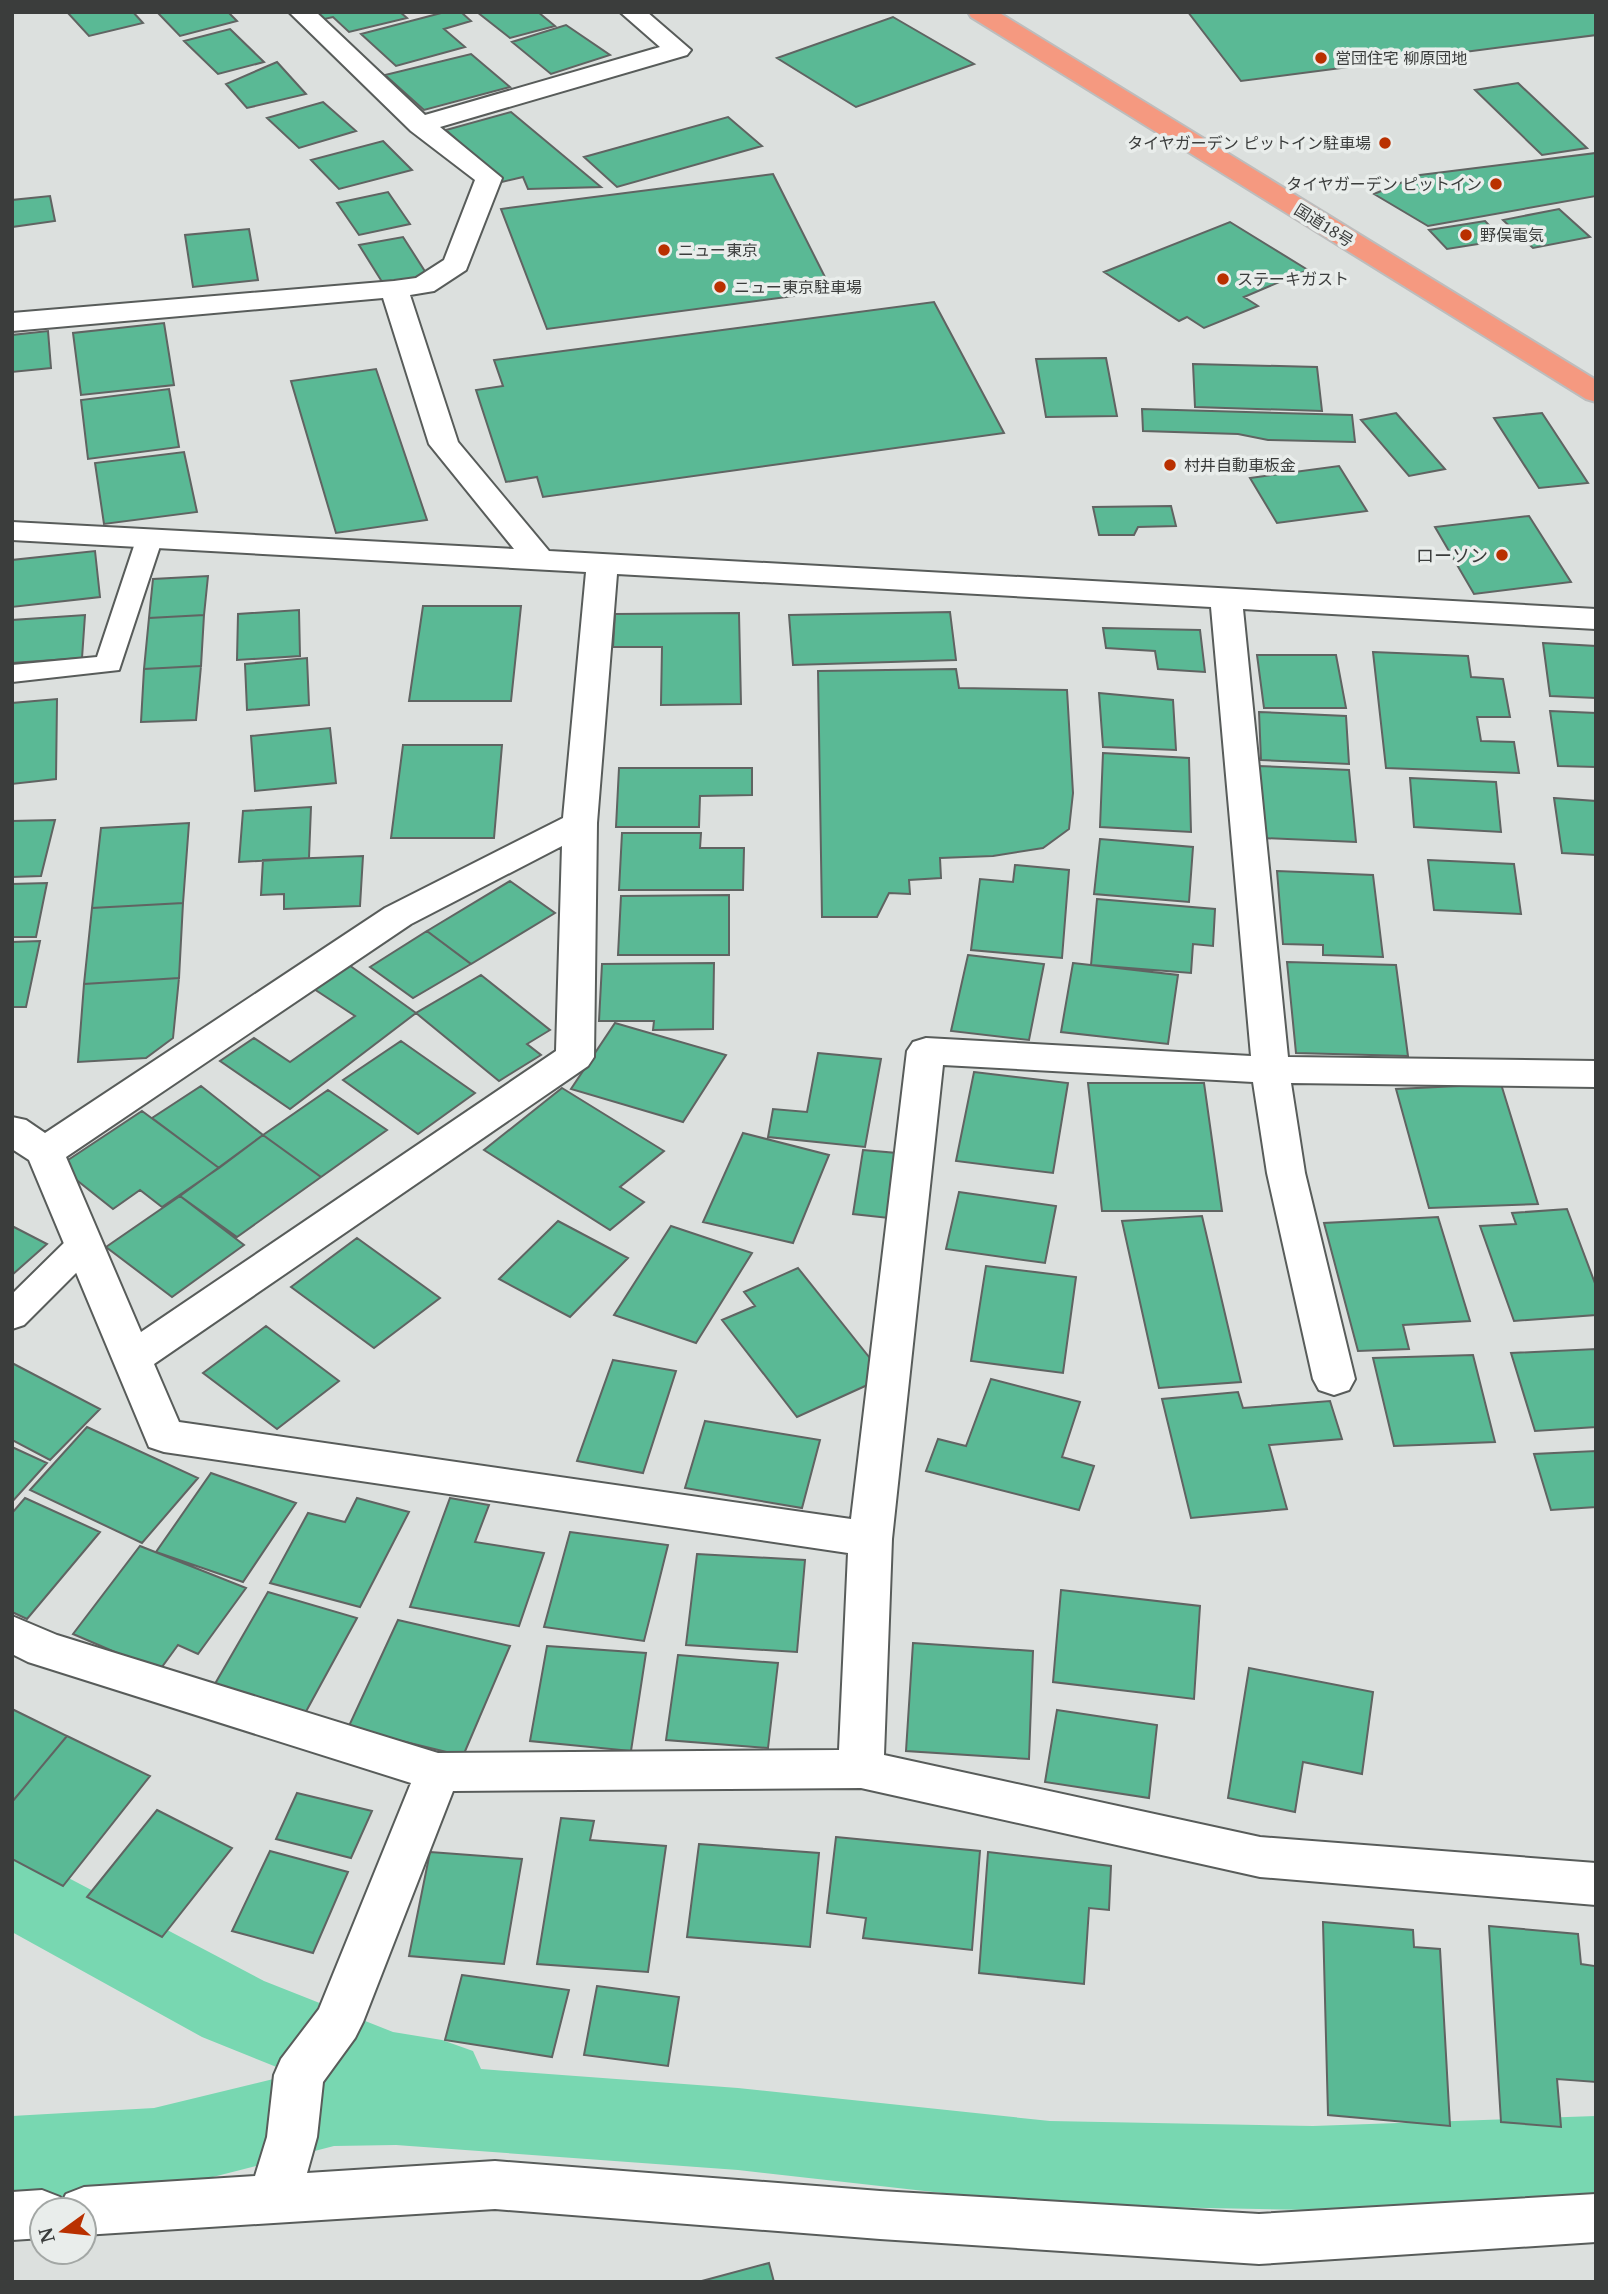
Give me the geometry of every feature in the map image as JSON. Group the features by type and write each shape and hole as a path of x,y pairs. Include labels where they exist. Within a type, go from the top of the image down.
{"highway":[{"name":"国道18号","path":"980,12 1596,393"}],"street":[{"path":"12,322 394,289 424,285 456,264 489,178 420,125 301,12"},
{"path":"420,125 678,50 632,12"},
{"path":"394,289 444,444 541,562"},
{"path":"12,531 1596,619"},
{"path":"132,1358 575,1058 580,823 602,564"},
{"path":"1226,598 1271,1070 1286,1172 1334,1379"},
{"path":"580,823 398,916 29,1141 84,1244 164,1436 870,1539"},
{"path":"861,1769 870,1539 926,1051 1271,1070 1596,1074"},
{"path":"12,1634 44,1649 438,1772 861,1769 1259,1857 1596,1884"},
{"path":"274,2199 295,2103 338,2022 438,1772"},
{"path":"98,2210 495,2185 880,2215 1259,2239 1596,2217"}],"lane":[{"path":"12,674 108,664 149,540"},
{"path":"12,1316 84,1244"}],"building":[{"path":"67,12 133,12 143,23 89,36"},
{"path":"157,12 228,12 237,21 180,36"},
{"path":"313,12 400,12 407,18 349,32 333,17 320,20"},
{"path":"445,12 461,12 471,21 444,29 465,47 396,66 361,34"},
{"path":"477,12 538,12 555,26 510,38"},
{"name":"営団住宅 柳原団地","path":"1188,12 1596,12 1596,35 1241,81"},
{"path":"893,17 974,64 856,107 777,58"},
{"path":"566,25 610,55 551,74 512,42"},
{"path":"230,29 264,62 218,74 184,41"},
{"path":"471,54 510,87 424,110 385,75"},
{"path":"277,62 306,94 247,108 226,84"},
{"path":"1518,83 1587,148 1542,155 1475,90"},
{"path":"323,102 356,131 299,148 267,118"},
{"path":"511,112 601,187 528,189 523,177 502,182 446,130"},
{"path":"728,117 762,146 617,187 584,157"},
{"path":"383,141 412,170 339,189 311,160"},
{"name":"タイヤガーデン ピットイン","path":"1596,153 1596,196 1428,226 1374,194 1420,175"},
{"name":"ニュー東京","path":"773,174 832,291 547,329 501,209"},
{"path":"388,192 410,224 359,235 337,203"},
{"path":"50,196 55,221 12,227 12,200"},
{"path":"1559,209 1590,237 1533,248 1503,220"},
{"name":"野俣電気","path":"1485,221 1503,240 1447,249 1429,230"},
{"path":"1230,222 1308,270 1244,297 1258,306 1204,328 1187,317 1179,321 1104,272"},
{"path":"249,229 258,280 193,287 185,235"},
{"path":"403,237 428,276 384,285 359,245"},
{"path":"934,302 1004,433 543,497 537,477 506,482 476,390 503,386 494,360"},
{"path":"164,323 174,385 81,395 73,333"},
{"path":"48,331 51,368 12,372 12,335"},
{"path":"1106,358 1117,416 1046,417 1036,359"},
{"path":"1193,364 1317,367 1322,411 1195,407"},
{"path":"376,369 427,520 336,533 291,381"},
{"path":"169,389 179,447 88,459 81,400"},
{"path":"1142,409 1352,415 1355,442 1268,440 1238,434 1143,431"},
{"path":"1396,413 1445,469 1409,476 1361,420"},
{"path":"1542,413 1588,483 1539,488 1494,418"},
{"path":"184,452 197,512 104,524 95,463"},
{"path":"1339,466 1367,511 1277,523 1250,478"},
{"path":"1171,506 1176,526 1138,527 1134,535 1099,535 1093,507"},
{"name":"ローソン","path":"1529,516 1571,582 1474,594 1435,527"},
{"path":"95,551 100,597 12,607 12,560"},
{"path":"208,576 204,615 149,618 153,579"},
{"path":"423,606 521,606 511,701 409,701"},
{"path":"299,610 300,656 237,660 238,614"},
{"path":"950,612 956,660 793,665 789,615"},
{"path":"739,613 741,704 661,705 662,647 613,647 615,614"},
{"path":"85,615 82,658 12,663 12,620"},
{"path":"204,615 201,666 144,669 149,618"},
{"path":"1103,628 1200,630 1205,672 1158,669 1155,651 1106,648"},
{"path":"1543,643 1596,646 1596,698 1550,696"},
{"path":"1373,652 1468,656 1471,677 1503,679 1510,717 1477,717 1481,741 1514,742 1519,773 1386,768"},
{"path":"1257,655 1336,655 1346,708 1264,708"},
{"path":"307,658 309,705 247,710 245,664"},
{"path":"201,666 196,720 141,722 144,669"},
{"path":"956,669 959,688 1067,690 1073,793 1069,829 1043,848 993,856 940,858 941,878 909,880 910,894 889,893 877,917 822,917 818,671"},
{"path":"1099,693 1173,700 1176,750 1103,747"},
{"path":"57,699 56,779 12,784 12,703"},
{"path":"1550,711 1596,713 1596,767 1558,766"},
{"path":"1259,712 1346,716 1349,764 1261,760"},
{"path":"330,728 336,783 255,791 251,736"},
{"path":"403,745 502,745 494,838 391,838"},
{"path":"1103,753 1189,758 1191,832 1100,827"},
{"path":"1258,766 1349,770 1356,842 1262,838"},
{"path":"619,768 752,768 752,795 700,796 699,827 616,827"},
{"path":"1410,778 1496,782 1501,832 1414,827"},
{"path":"1554,798 1596,801 1596,855 1562,853"},
{"path":"311,807 309,858 239,862 243,811"},
{"path":"55,820 41,876 12,877 12,821"},
{"path":"189,823 183,903 92,908 101,828"},
{"path":"622,833 701,833 700,848 744,848 743,890 619,890"},
{"path":"1100,839 1193,847 1189,902 1094,894"},
{"path":"363,856 360,906 284,909 284,894 261,895 263,860"},
{"path":"1428,860 1514,864 1521,914 1434,910"},
{"path":"1015,865 1069,870 1062,958 971,950 980,879 1013,882"},
{"path":"1277,871 1373,875 1383,957 1323,955 1323,945 1283,944"},
{"path":"510,881 555,913 471,964 427,931"},
{"path":"47,883 36,937 12,937 12,884"},
{"path":"729,895 729,955 618,955 621,896"},
{"path":"1097,899 1215,909 1213,946 1193,944 1191,973 1091,965"},
{"path":"183,903 179,978 84,984 92,908"},
{"path":"427,931 471,964 413,998 370,967"},
{"path":"40,941 26,1007 12,1007 12,942"},
{"path":"968,955 1044,964 1029,1040 951,1031"},
{"path":"1287,962 1396,965 1408,1056 1296,1053"},
{"path":"714,963 713,1029 653,1030 654,1021 599,1021 602,964"},
{"path":"1073,963 1178,975 1168,1044 1061,1032"},
{"path":"349,965 416,1013 290,1109 220,1061 254,1038 290,1062 355,1016 314,989"},
{"path":"481,975 550,1030 527,1044 541,1055 499,1081 416,1013"},
{"path":"179,978 173,1038 146,1058 78,1062 84,984"},
{"path":"615,1023 726,1055 683,1122 571,1089"},
{"path":"401,1041 475,1093 418,1134 343,1080"},
{"path":"818,1053 881,1059 865,1147 768,1137 773,1109 807,1112"},
{"path":"974,1072 1068,1083 1053,1173 956,1161"},
{"path":"1088,1083 1204,1083 1222,1211 1102,1211"},
{"path":"1501,1084 1538,1204 1429,1208 1396,1089"},
{"path":"201,1086 263,1135 219,1168 152,1118"},
{"path":"562,1088 664,1151 620,1187 644,1202 610,1230 484,1150"},
{"path":"328,1090 387,1130 321,1177 263,1135"},
{"path":"142,1111 219,1168 162,1207 140,1190 113,1209 59,1166"},
{"path":"743,1133 829,1155 793,1243 703,1222"},
{"path":"263,1135 321,1177 237,1237 180,1196"},
{"path":"863,1150 908,1154 898,1219 853,1214"},
{"path":"959,1192 1056,1206 1045,1263 946,1249"},
{"path":"180,1196 244,1245 172,1297 106,1247"},
{"path":"1567,1209 1596,1286 1596,1315 1514,1321 1480,1226 1516,1224 1512,1213"},
{"path":"1202,1216 1241,1382 1159,1388 1122,1221"},
{"path":"1438,1217 1470,1321 1403,1325 1409,1349 1358,1351 1324,1223"},
{"path":"558,1221 628,1258 570,1317 499,1279"},
{"path":"12,1226 47,1244 12,1275"},
{"path":"671,1226 752,1253 696,1343 614,1315"},
{"path":"357,1238 440,1298 374,1348 291,1287"},
{"path":"986,1266 1076,1277 1063,1373 971,1361"},
{"path":"798,1268 885,1377 797,1417 722,1320 755,1306 744,1292"},
{"path":"266,1326 339,1381 277,1429 203,1373"},
{"path":"1596,1349 1596,1427 1535,1431 1511,1353"},
{"path":"1473,1355 1495,1442 1394,1446 1373,1358"},
{"path":"613,1360 676,1371 643,1473 577,1461"},
{"path":"12,1363 100,1409 50,1460 12,1440"},
{"path":"991,1379 1080,1402 1062,1457 1094,1466 1079,1510 926,1471 938,1439 966,1446"},
{"path":"1238,1392 1243,1408 1330,1401 1342,1439 1269,1445 1287,1509 1191,1518 1162,1399"},
{"path":"705,1421 820,1440 802,1508 685,1488"},
{"path":"87,1427 198,1478 142,1543 30,1490"},
{"path":"12,1447 47,1463 12,1502"},
{"path":"1596,1451 1596,1507 1551,1510 1534,1454"},
{"path":"211,1473 296,1503 243,1582 156,1552"},
{"path":"25,1498 100,1532 27,1619 12,1612 12,1513"},
{"path":"357,1498 409,1512 360,1607 270,1583 308,1513 345,1522"},
{"path":"450,1498 489,1505 475,1542 544,1553 519,1626 410,1607"},
{"path":"570,1532 668,1545 644,1641 544,1627"},
{"path":"140,1546 246,1588 198,1654 178,1645 159,1671 73,1634"},
{"path":"697,1554 805,1560 797,1652 686,1645"},
{"path":"1061,1590 1200,1606 1194,1699 1053,1682"},
{"path":"268,1592 357,1618 303,1717 212,1689"},
{"path":"398,1620 510,1646 463,1756 348,1728"},
{"path":"913,1643 1033,1651 1029,1759 906,1751"},
{"path":"547,1646 646,1653 631,1751 530,1741"},
{"path":"678,1655 778,1663 768,1748 666,1740"},
{"path":"1249,1668 1373,1692 1362,1774 1303,1762 1295,1812 1228,1798"},
{"path":"12,1709 67,1736 12,1802"},
{"path":"1057,1710 1157,1725 1149,1798 1045,1782"},
{"path":"67,1736 150,1776 63,1886 12,1859 12,1802"},
{"path":"297,1793 372,1811 351,1858 276,1839"},
{"path":"157,1810 232,1848 162,1937 87,1897"},
{"path":"561,1818 594,1821 590,1840 666,1846 648,1972 537,1964"},
{"path":"836,1837 980,1851 972,1950 863,1938 866,1918 827,1913"},
{"path":"699,1844 819,1853 810,1947 687,1937"},
{"path":"270,1851 348,1872 313,1953 232,1931"},
{"path":"430,1852 522,1859 504,1964 409,1956"},
{"path":"988,1852 1111,1866 1109,1910 1089,1908 1084,1984 979,1973"},
{"path":"1323,1922 1413,1930 1414,1947 1440,1949 1450,2126 1328,2115"},
{"path":"1489,1926 1578,1934 1581,1964 1595,1966 1596,2082 1557,2079 1561,2127 1501,2122"},
{"path":"462,1975 569,1990 552,2057 445,2040"},
{"path":"597,1986 679,1997 668,2066 584,2055"},
{"path":"769,2263 774,2282 698,2282"}],"waterway":[{"path":"12,1890 233,2009 391,2072 442,2080"},
{"path":"12,2158 154,2150 334,2105 396,2104 738,2129 1050,2163 1313,2168 1596,2158"}],"place":[{"name":"営団住宅 柳原団地","path":"1321,58"},
{"name":"タイヤガーデン ピットイン駐車場","path":"1385,143"},
{"name":"タイヤガーデン ピットイン","path":"1496,184"},
{"name":"野俣電気","path":"1466,235"},
{"name":"ニュー東京","path":"664,250"},
{"name":"ステーキガスト","path":"1223,279"},
{"name":"ニュー東京駐車場","path":"720,287"},
{"name":"村井自動車板金","path":"1170,465"},
{"name":"ローソン","path":"1502,555"}]}
